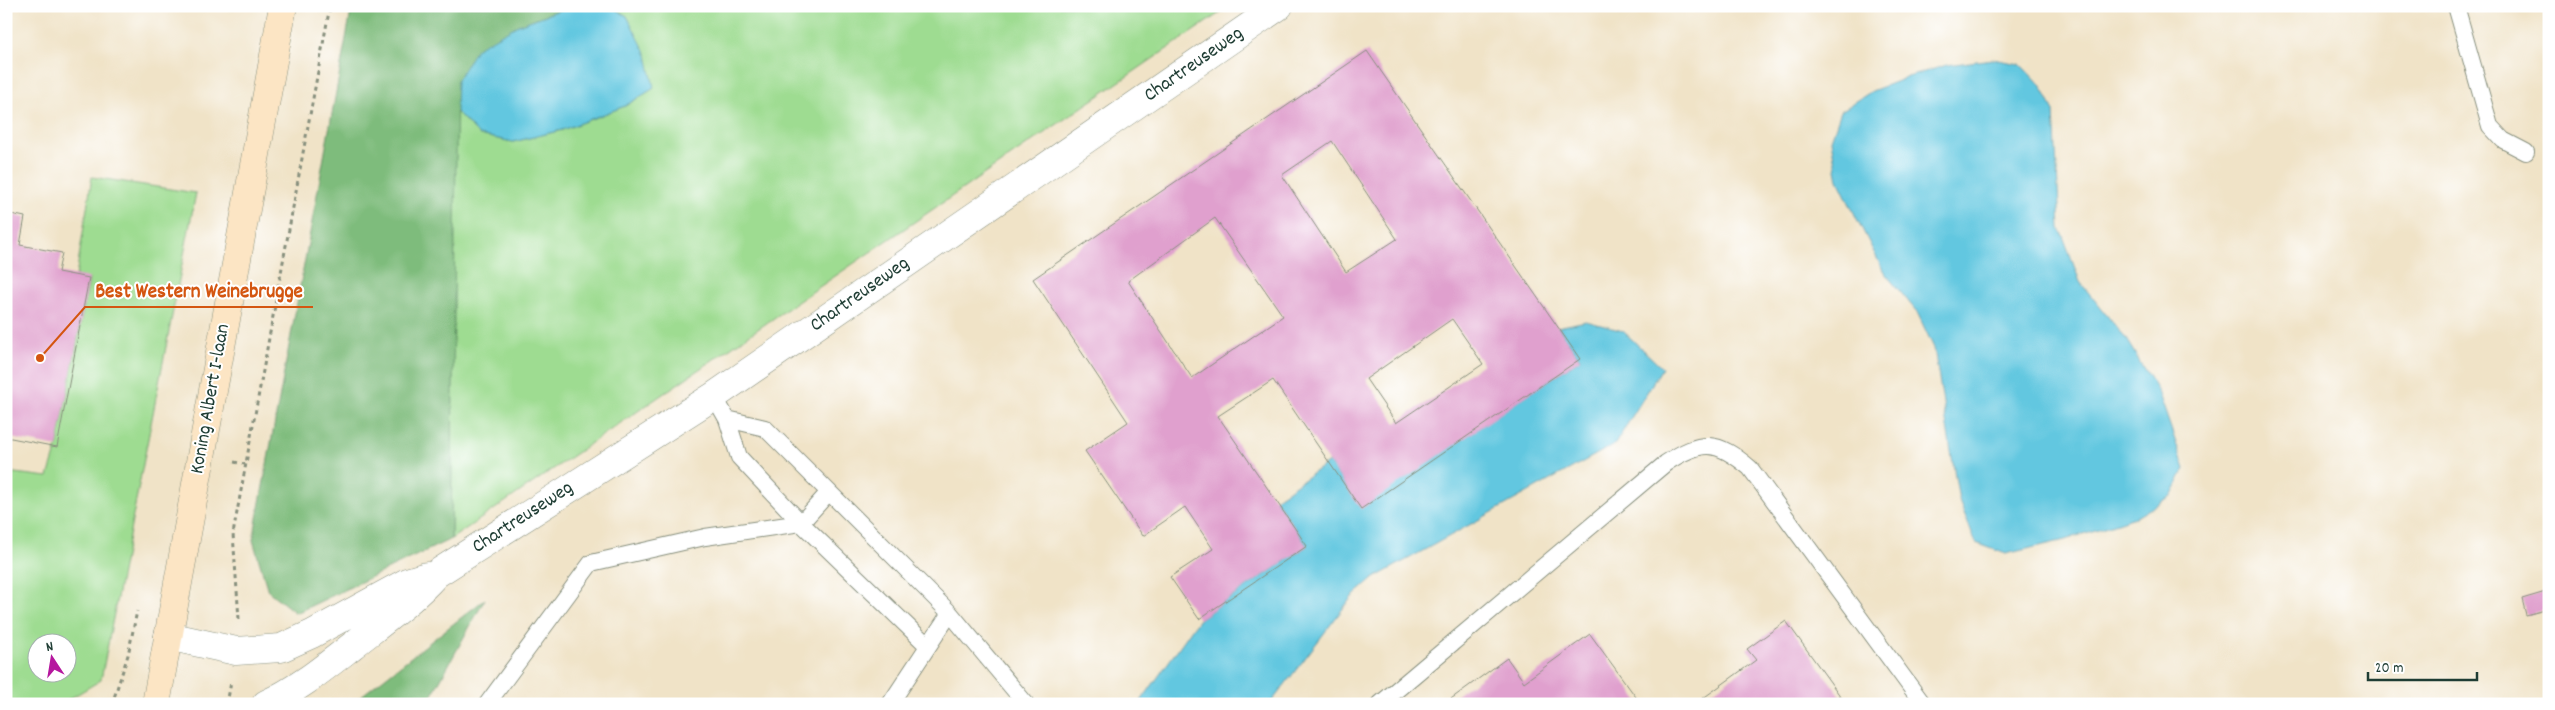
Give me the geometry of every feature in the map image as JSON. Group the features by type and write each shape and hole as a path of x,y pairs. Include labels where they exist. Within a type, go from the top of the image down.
{"main road":[{"name":"Koning Albert I-laan","path":"156,704 283,6"}],"street":[{"name":"Chartreuseweg","path":"266,704 280,698 338,657 417,596 436,574 714,396 1279,6"},
{"name":"Chartreuseweg","path":"168,636 236,651 281,648 312,634 407,582 436,574"}],"lane":[{"path":"2456,6 2490,126 2503,140 2526,152"},
{"path":"714,396 727,419 739,457 801,523 928,646"},
{"path":"727,419 765,428 950,613 1026,704"},
{"path":"1380,704 1666,463 1687,449 1708,446 1730,450 1750,468 1923,704"},
{"path":"487,704 591,563 705,537 801,523 829,492"},
{"path":"890,704 950,613"}],"path":[{"path":"239,622 233,534 330,6"},
{"path":"112,704 128,655 138,609"}],"green space":[{"path":"352,6 578,6 568,7 518,25 457,80 451,539 296,613 268,591 253,540"},
{"path":"610,6 1230,6 451,539 456,111 479,135 513,142 562,130 625,106 654,88 627,16"},
{"path":"92,177 196,193 101,680 61,704 6,704 6,472 48,477 57,447 89,279 76,276"},
{"path":"485,599 427,704 351,704"}],"water":[{"path":"610,6 627,16 647,55 654,88 625,106 562,130 513,142 479,135 456,111 457,80 477,48 518,25 568,7"},
{"path":"1993,59 2020,64 2041,86 2054,111 2060,228 2080,282 2126,339 2159,394 2185,469 2171,496 2138,516 2065,540 2006,554 1976,543 1959,500 1934,348 1917,312 1884,272 1855,215 1838,180 1831,140 1841,111 1872,91 1947,65"},
{"path":"1586,321 1623,331 1662,368 1615,444 1374,578 1351,598 1270,704 1139,704 1199,619 1307,546 1275,499 1329,462 1361,508 1580,359 1558,327"}],"building":[{"path":"1367,51 1580,359 1361,509 1273,380 1218,416 1307,546 1199,619 1170,577 1213,549 1185,507 1143,536 1085,451 1128,422 1033,279","holes":["1332,141 1397,239 1346,272 1282,175","1215,218 1283,316 1192,378 1128,281","1452,319 1483,364 1396,423 1366,379"]},
{"path":"2549,136 2549,153 2548,153 2544,138"},
{"path":"6,213 25,217 20,245 62,253 58,272 89,278 57,447 6,437"},
{"path":"2549,591 2549,609 2526,615 2522,599"},
{"path":"1786,621 1846,704 1695,704 1756,660 1747,649"},
{"path":"1590,634 1641,704 1444,704 1507,658 1524,682"}],"place":[{"name":"Best Western Weinebrugge","path":"40,358"}]}
